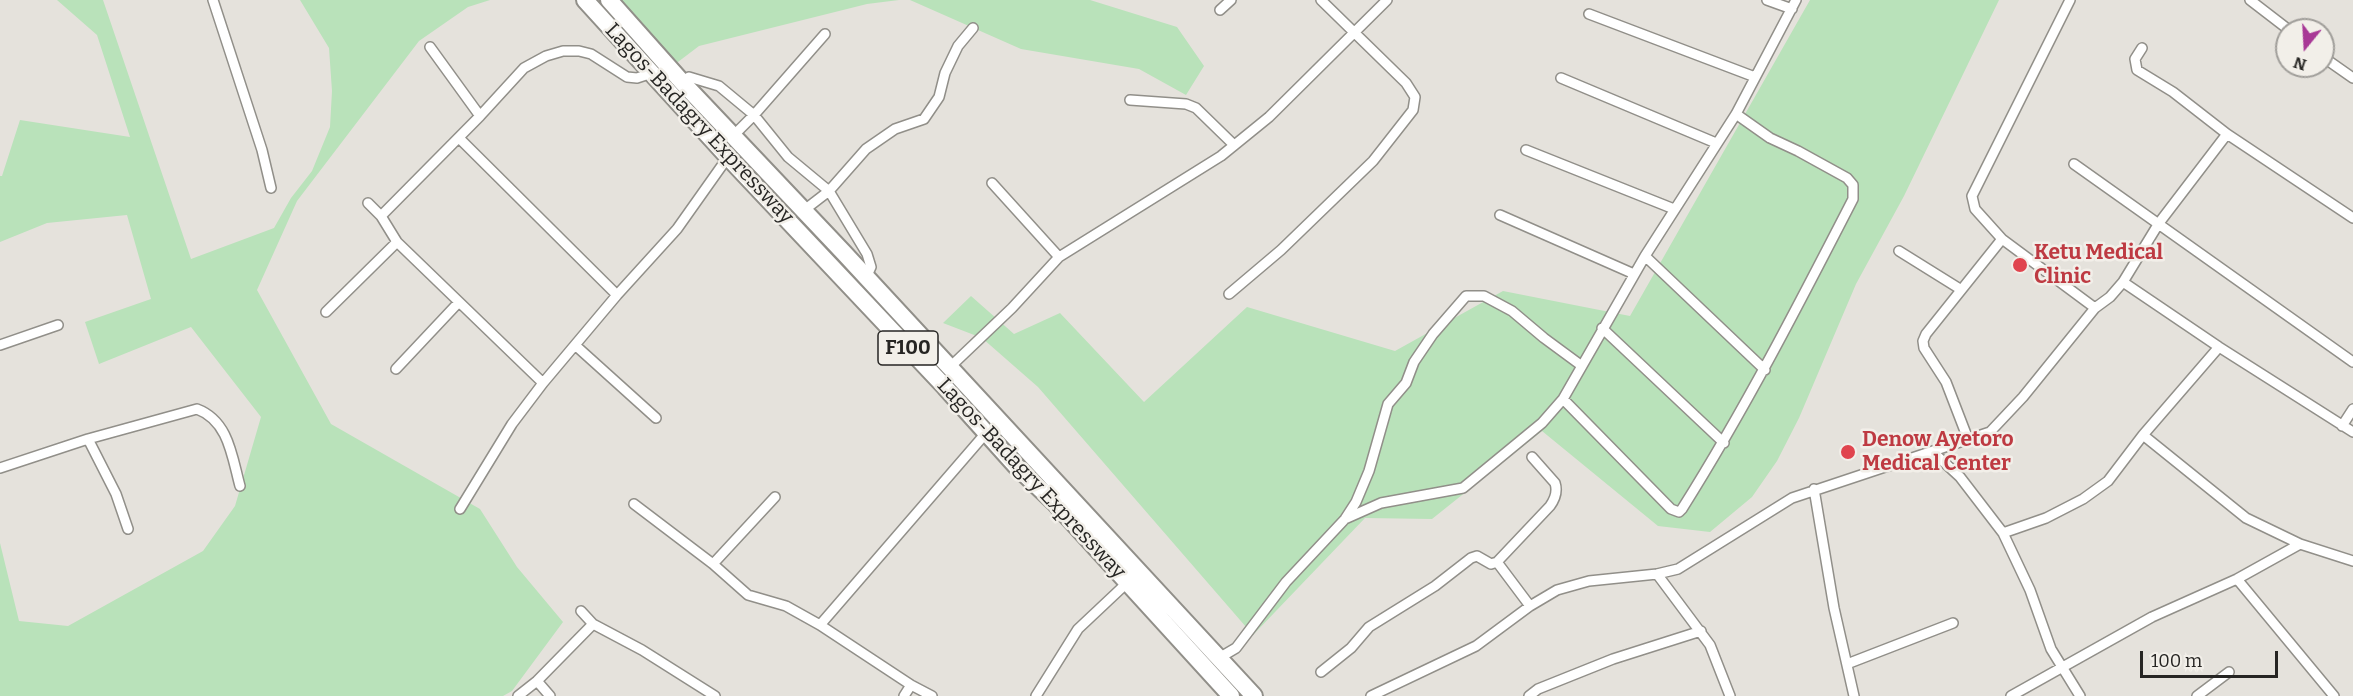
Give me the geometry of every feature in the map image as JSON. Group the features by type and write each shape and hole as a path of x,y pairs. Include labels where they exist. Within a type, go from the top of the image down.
{"highway":[{"name":"Lagos-Badagry Expressway","path":"585,0 728,157 873,308 986,433 1219,658 1254,696"},
{"name":"Lagos-Badagry Expressway","path":"609,0 682,82 734,135 949,368 1133,577 1230,696"}],"street":[{"path":"213,0 262,150 271,188"},
{"path":"1221,10 1231,0"},
{"path":"1229,294 1281,250 1373,161 1413,110 1415,97 1406,83 1321,0"},
{"path":"949,368 1012,308 1059,257 1221,156 1269,117 1386,0"},
{"path":"1767,0 1792,9"},
{"path":"1345,519 1381,503 1463,488 1542,423 1563,399 1634,274 1736,114 1796,0"},
{"path":"2070,0 1972,196 1975,209 2002,239 2096,308"},
{"path":"2250,0 2275,19"},
{"path":"1589,14 1755,77"},
{"path":"803,211 829,191 866,149 895,129 924,119 939,97 945,73 958,46 973,28"},
{"path":"734,135 825,34"},
{"path":"430,47 480,116"},
{"path":"2142,48 2136,59 2137,70 2173,92 2227,134 2353,218"},
{"path":"381,216 459,138 524,68 546,56 563,51 591,54 627,77 637,78 652,73"},
{"path":"2335,65 2353,78"},
{"path":"682,82 689,77 719,86 754,115 788,157 829,191 867,254 871,267 866,278"},
{"path":"1561,78 1716,143"},
{"path":"1130,100 1186,104 1196,108 1234,145"},
{"path":"1563,399 1675,511 1682,509 1724,443 1765,370 1853,199 1854,192 1852,185 1839,172 1770,138 1736,114"},
{"path":"1371,696 1476,646 1530,606 1557,590 1589,580 1657,574 1678,569 1792,498 1990,432 2017,404 2096,308 2123,282 2159,223 2227,134"},
{"path":"459,138 617,295"},
{"path":"1526,150 1674,209"},
{"path":"460,509 512,424 543,383 617,295 677,229 728,157"},
{"path":"2074,164 2353,363"},
{"path":"992,183 1059,257"},
{"path":"368,203 381,216 397,242 543,383"},
{"path":"1500,215 1634,274"},
{"path":"1968,440 1946,382 1927,355 1923,341 1926,333 1960,289 2002,239"},
{"path":"326,312 397,242"},
{"path":"1899,251 1960,289"},
{"path":"1645,256 1765,370"},
{"path":"2123,282 2219,347 2353,432"},
{"path":"1219,658 1236,648 1286,582 1345,519 1356,502 1369,471 1388,404 1406,383 1414,362 1433,334 1466,296 1484,296 1512,311 1582,366"},
{"path":"396,369 459,302"},
{"path":"0,345 58,325"},
{"path":"1602,327 1724,443"},
{"path":"575,345 656,418"},
{"path":"2003,533 2046,518 2083,499 2108,481 2143,435 2219,347"},
{"path":"0,468 88,439 197,409 212,417 225,433 240,486"},
{"path":"2342,426 2353,410"},
{"path":"820,625 986,433"},
{"path":"2143,435 2246,518 2300,544 2353,561"},
{"path":"88,439 116,494 128,529"},
{"path":"1933,452 1960,477 2003,533 2030,590 2051,649 2080,696"},
{"path":"1321,672 1351,648 1369,627 1435,586 1471,558 1477,556 1491,564 1497,562 1555,499 1557,488 1555,483 1532,457"},
{"path":"1814,489 1834,608 1854,696"},
{"path":"713,564 775,497"},
{"path":"634,504 713,564 748,595 786,606 820,625 910,685 932,696"},
{"path":"2011,696 2152,617 2237,579 2300,544"},
{"path":"1497,562 1530,606"},
{"path":"1657,574 1710,645 1730,696"},
{"path":"1036,696 1078,629 1133,577"},
{"path":"2237,579 2334,696"},
{"path":"581,611 593,624 642,650 715,696"},
{"path":"1847,664 1953,623"},
{"path":"518,696 537,681 593,624"},
{"path":"1529,696 1538,689 1613,659 1701,631"},
{"path":"2197,696 2229,672"},
{"path":"537,681 550,696"},
{"path":"904,696 910,685"}],"green space":[{"path":"57,0 103,0 191,259 274,228 291,198 312,171 330,127 332,91 329,48 300,0 490,0 468,7 419,41 297,201 257,290 331,424 480,509 517,567 563,622 512,691 503,696 0,696 0,543 19,621 68,626 203,551 235,506 261,417 191,327 99,364 85,322 151,299 127,215 47,223 0,242 0,176 2,176 20,120 130,137 97,35"},
{"path":"618,0 899,0 867,4 699,46 670,68"},
{"path":"910,0 1090,0 1177,27 1204,66 1186,95 1139,69 1021,49"},
{"path":"1810,0 1999,0 1904,196 1856,284 1799,418 1777,461 1752,497 1710,532 1658,526 1542,431 1432,519 1365,518 1253,635 1038,387 982,338 943,323 971,296 1014,334 1060,313 1144,402 1247,307 1395,351 1503,291 1630,316"}],"place":[{"name":"Ketu Medical Clinic","path":"2020,265"},
{"name":"Denow Ayetoro Medical Center","path":"1848,452"}]}
